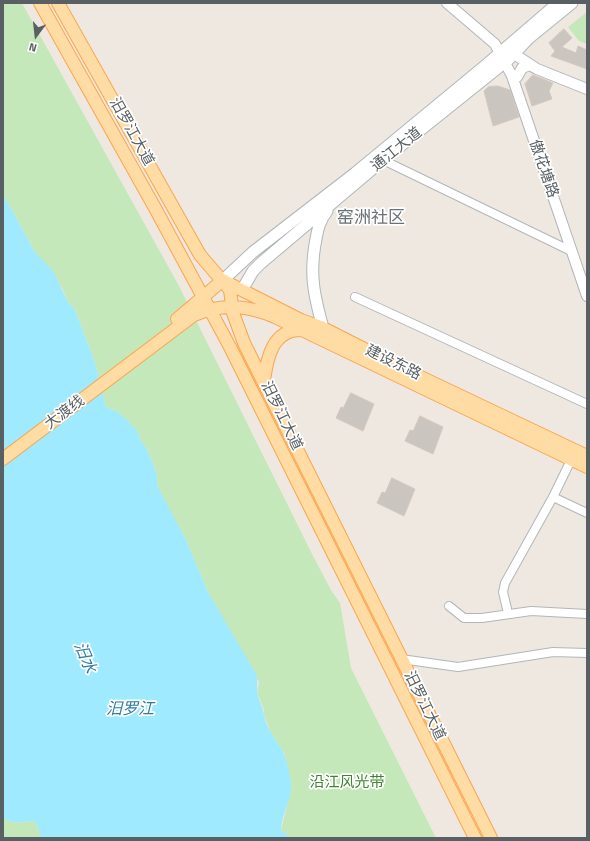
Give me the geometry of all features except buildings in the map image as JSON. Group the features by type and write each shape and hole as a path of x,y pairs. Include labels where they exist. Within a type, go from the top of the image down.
{"main road":[{"name":"汨罗江大道","path":"40,3 155,208 210,310 475,838"},
{"name":"汨罗江大道","path":"58,3 200,255 223,280 231,293 232,306 237,326 491,838"},
{"name":"通江大道","path":"223,280 253,252 380,157 506,51 558,3"},
{"name":"通江大道","path":"506,51 572,3"},
{"name":"通江大道","path":"232,306 238,299 253,271 332,203 380,157"},
{"path":"323,328 315,296 312,268 320,220 332,203"},
{"path":"3,455 126,365 202,296 223,280"},
{"name":"建设东路","path":"223,280 301,320 323,328 408,371 587,456"},
{"name":"建设东路","path":"126,365 194,315 232,306 260,311 587,467"},
{"path":"264,382 266,366 278,338 292,330 302,330"},
{"name":"大渡线","path":"3,459 126,365"}],"street":[{"name":"傲花塘路","path":"447,3 506,51 512,76 587,296"},
{"path":"456,3 506,51 537,69"},
{"path":"506,51 517,77 587,277"},
{"path":"506,51 587,82"},
{"path":"517,77 522,68 530,65 587,88"},
{"path":"380,157 571,251"},
{"path":"355,297 587,404"},
{"path":"508,613 503,592 505,583 553,497 570,460"},
{"path":"553,497 587,513"},
{"path":"449,606 464,618 482,618 508,613 531,611 587,614"},
{"path":"401,659 458,667 553,652 587,654"}],"green space":[{"name":"沿江风光带","path":"3,3 22,3 179,286 312,554 331,590 340,603 351,668 436,838 291,838 281,830 291,784 284,753 270,731 264,715 264,710 257,692 259,682 208,592 186,540 167,507 158,487 156,472 147,449 141,441 138,432 118,412 106,407 95,363 75,310 68,302 62,288 35,252 3,194"},
{"path":"587,12 587,44 579,41 568,27"},
{"path":"3,817 6,820 13,822 32,821 37,824 41,838 3,838"}],"water":[{"name":"汨罗江","path":"3,194 35,252 53,271 68,302 75,310 95,363 106,407 118,412 138,432 141,441 147,449 156,472 158,487 186,540 208,592 256,674 257,691 265,720 280,746 287,762 291,791 281,824 281,830 291,838 41,838 37,824 32,821 13,822 6,820 3,817"}],"district":[{"name":"窑洲社区","path":"371,219"}],"water label":[{"name":"汨水","path":"84,658"}]}
